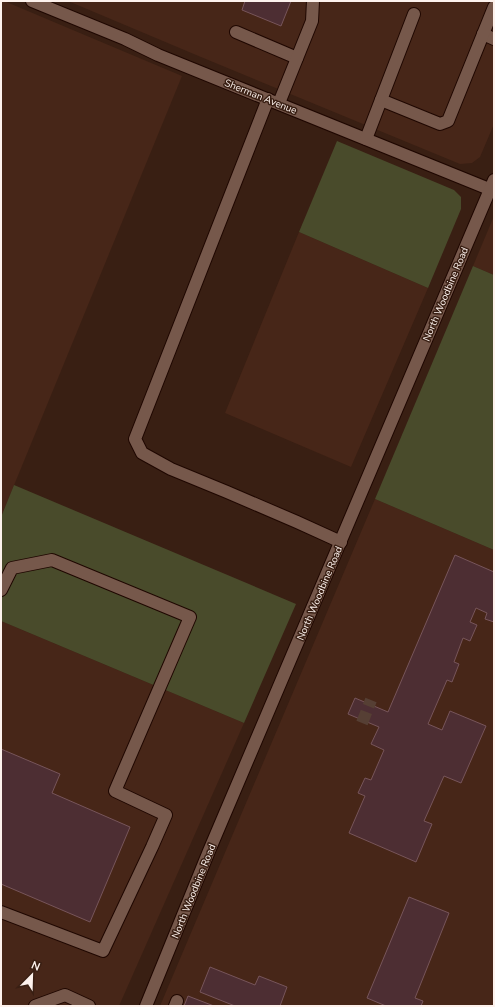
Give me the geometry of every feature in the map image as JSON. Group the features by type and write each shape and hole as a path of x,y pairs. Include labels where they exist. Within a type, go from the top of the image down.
{"street":[{"name":"Sherman Avenue","path":"32,1 158,55 366,139 493,187"},
{"path":"313,1 312,21 298,58 274,101 135,439 142,454 171,469 341,542"},
{"path":"381,100 440,124 448,121 488,37 494,7"},
{"path":"366,139 414,14"},
{"path":"236,32 298,58"},
{"name":"North Woodbine Road","path":"146,1006 212,844 493,187"},
{"path":"1,590 12,568 52,560 190,617 115,790 166,815 103,951 1,912"},
{"path":"35,1006 65,995 89,1006"}],"shaded area":[{"path":"1,1 182,76 1,517"},
{"path":"68,1 494,1 494,124 480,157 472,163 460,164"},
{"path":"494,216 494,275 473,266"},
{"path":"299,232 428,288 351,467 225,413"},
{"path":"375,499 494,550 494,1006 160,1006"},
{"path":"1,621 244,723 119,1006 1,1006"}],"green space":[{"path":"337,141 454,190 461,197 461,209 428,288 299,232"},
{"path":"473,266 494,275 494,550 375,499"},
{"path":"14,485 296,604 244,723 1,621 1,517"}],"building":[{"path":"245,1 291,1 281,26 242,10"},
{"path":"455,555 494,572 494,622 485,619 487,613 476,608 470,622 477,625 470,641 463,638 454,662 459,664 452,682 447,680 428,724 442,730 450,711 486,726 461,783 444,776 424,821 432,824 416,862 349,833 365,796 358,793 365,778 371,780 384,750 371,744 379,727 348,714 355,698 388,712"},
{"path":"1,749 60,774 52,793 130,827 90,922 1,884"},
{"path":"409,897 449,913 415,998 423,1001 421,1006 386,1006 367,998"},
{"path":"210,967 255,985 259,976 287,987 280,1006 235,1006 200,992"},
{"path":"188,996 214,1006 184,1006"}],"tunnel":[{"path":"362,723 371,700"}]}
